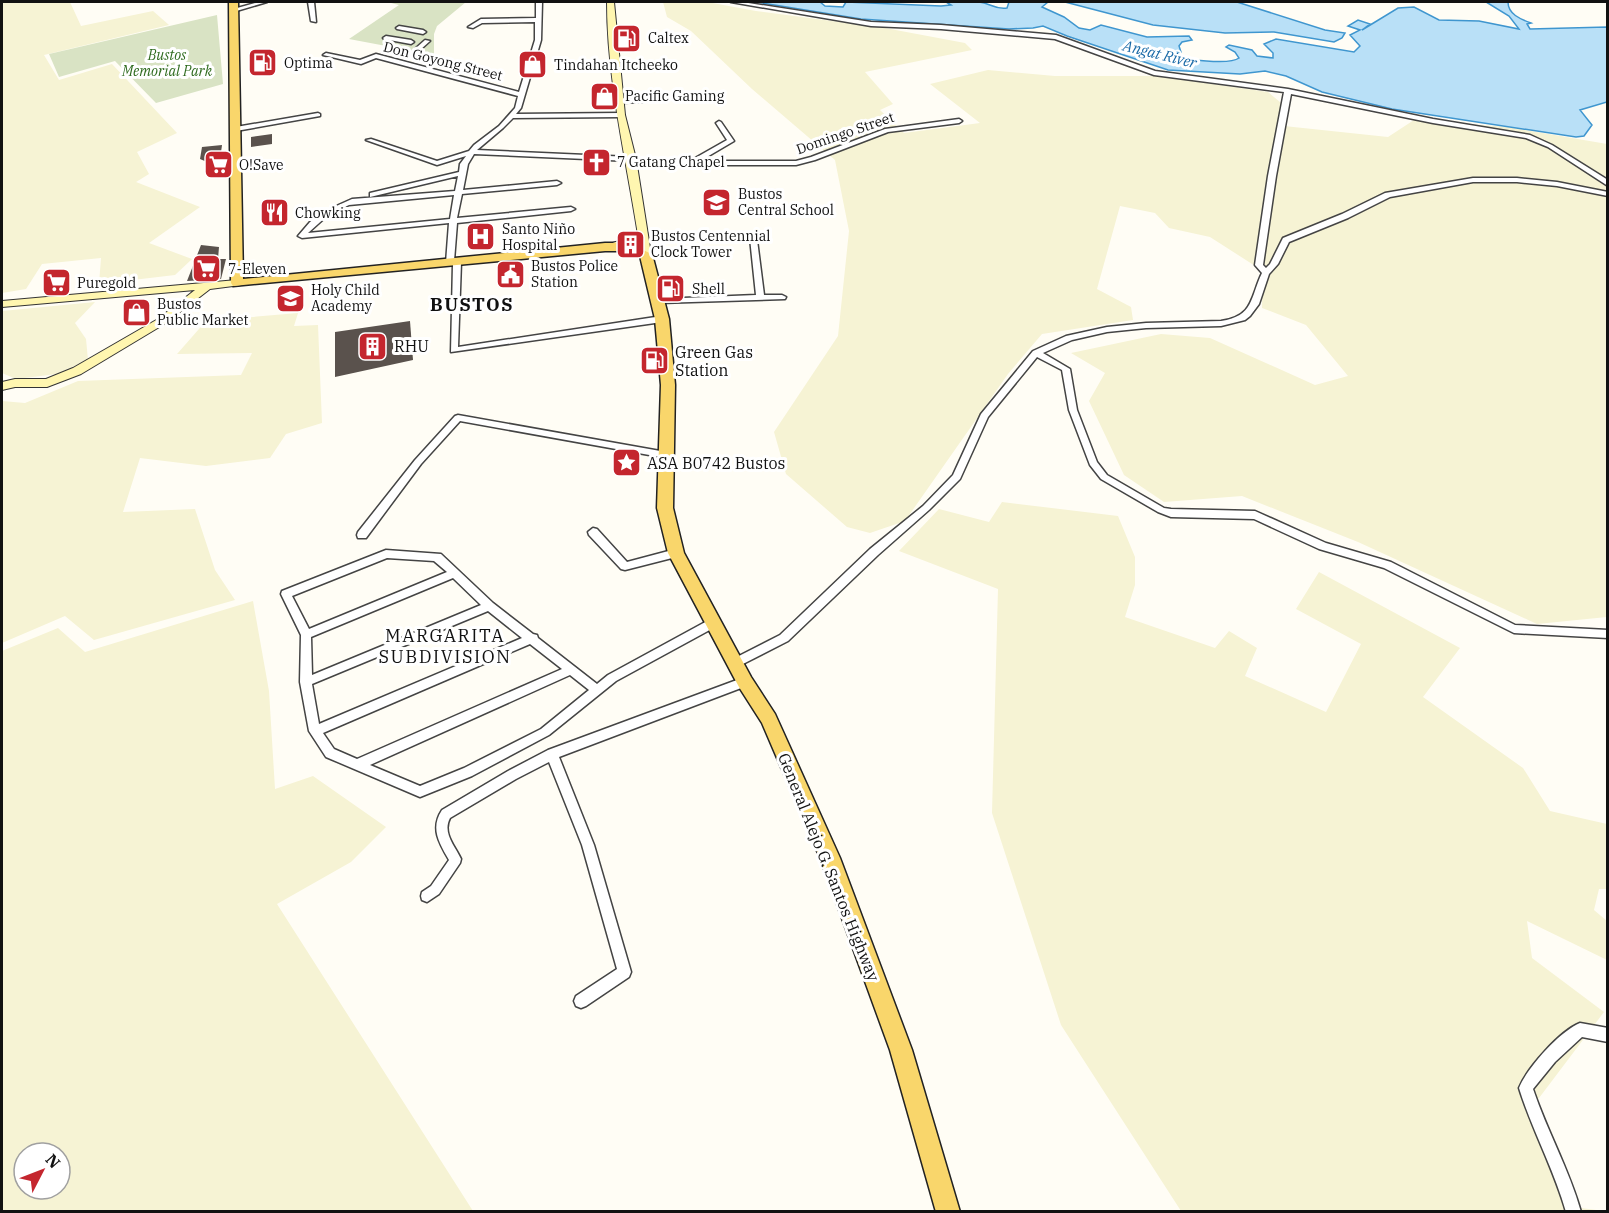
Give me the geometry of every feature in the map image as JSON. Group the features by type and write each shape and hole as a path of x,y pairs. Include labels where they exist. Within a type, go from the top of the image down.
{"main road":[{"path":"233,6 237,283 605,247 627,247 646,254"},
{"name":"General Alejo G. Santos Highway","path":"646,254 662,319 668,385 665,508 676,553 745,682 769,719 830,858 901,1050 948,1212"}],"street":[{"path":"233,6 264,2"},
{"path":"312,2 314,21"},
{"path":"539,2 538,40 520,94 518,108 472,152 464,164 457,192 453,221 454,350 662,319"},
{"path":"610,2 621,115 646,254"},
{"path":"734,2 871,24 1050,36 1082,45 1154,73 1288,91 1433,121 1528,136 1550,146 1608,184"},
{"path":"471,27 481,21 538,20"},
{"path":"399,28 424,36"},
{"path":"392,33 424,36"},
{"path":"386,38 414,46 424,36"},
{"name":"Don Goyong Street","path":"326,55 361,62 376,56 520,94"},
{"path":"1265,272 1259,265 1262,235 1288,91"},
{"path":"620,101 659,99"},
{"path":"512,116 621,115"},
{"path":"236,129 318,116"},
{"name":"Domingo Street","path":"369,140 437,164 472,152 631,161 796,163 813,159 894,128 959,121"},
{"path":"690,163 731,141 719,123"},
{"path":"463,173 349,203 312,222 302,236 571,209"},
{"path":"735,663 784,638 874,552 926,508 957,477 984,416 1036,353 1058,341 1079,335 1158,325 1219,323 1243,318 1252,309 1265,272 1274,264 1280,247 1286,240 1345,216 1388,195 1483,179 1557,184 1608,194"},
{"path":"349,203 556,183"},
{"path":"605,247 643,237"},
{"path":"753,240 760,296"},
{"path":"2,304 237,283"},
{"path":"2,386 15,383 47,383 76,371 162,321 208,285"},
{"path":"659,301 782,297"},
{"path":"1036,353 1066,369 1073,410 1093,463 1104,477 1161,510 1171,513 1255,515 1323,546 1387,565 1514,629 1608,634"},
{"path":"362,535 418,462 458,418 666,455"},
{"path":"593,532 625,566 676,553"},
{"path":"597,690 489,606 437,557 386,554 286,594 306,635 306,682 315,732 330,753 420,792 468,772 544,732 597,690 612,678 713,623"},
{"path":"306,635 455,573"},
{"path":"306,682 489,606"},
{"path":"315,732 533,638"},
{"path":"357,765 571,670"},
{"path":"427,896 439,885 454,863 441,832 442,818 446,813 552,754 745,682"},
{"path":"552,754 588,845 624,972 581,1001"},
{"path":"1574,1212 1569,1189 1531,1107 1526,1088 1534,1074 1563,1043 1580,1030 1608,1035"}],"shaded area":[{"path":"2,2 70,2 81,26 153,11 169,25 44,55 59,80 112,64 177,133 137,152 149,174 136,182 200,207 149,243 192,259 175,275 99,284 101,258 42,264 26,289 2,293"},
{"path":"663,2 707,2 756,11 885,28 965,43 972,50 865,72 893,104 880,110 904,133 980,123 930,84 988,70 1055,76 1158,76 1268,92 1286,107 1284,126 1388,137 1414,120 1508,127 1607,144 1607,617 1537,624 1358,542 1242,496 1164,502 1124,475 1089,401 1105,373 1071,353 1161,334 1210,338 1315,385 1348,376 1306,325 1262,308 1263,271 1210,237 1169,228 1155,213 1120,206 1097,289 1131,307 1133,320 1042,334 1008,374 905,521 870,533 847,527 786,474 774,432 838,336 849,231 835,160 752,89 691,31 667,17"},
{"path":"95,302 75,323 86,339 88,360 57,374 16,379 2,373 2,311"},
{"path":"298,313 294,326 318,325 322,423 286,434 270,458 206,466 140,458 123,512 195,509 215,570 235,600 94,640 65,616 2,643 2,401 25,403 78,381 241,375 252,353 177,354 206,321"},
{"path":"1002,502 1118,516 1135,557 1135,585 1125,617 1215,648 1229,631 1257,648 1245,676 1326,712 1361,644 1296,609 1319,572 1460,648 1423,697 1523,768 1550,811 1607,824 1607,889 1599,889 1594,910 1607,921 1607,960 1527,921 1532,958 1604,1012 1533,1106 1573,1207 1604,1211 1181,1211 1061,1025 992,813 998,589 899,551 939,509 989,522"},
{"path":"253,601 269,691 275,789 313,776 386,827 351,862 277,904 473,1211 2,1211 2,651 58,628 85,652"}],"green space":[{"path":"387,2 466,2 437,26 434,34 434,55 349,39 399,5"},
{"name":"Bustos Memorial Park","path":"217,15 223,84 156,103 115,61 59,77 49,54"}],"water":[{"name":"Angat River","path":"967,1 1007,8 1009,2 1048,2 1042,7 1064,17 1079,28 1090,30 1101,25 1147,37 1189,36 1192,40 1182,42 1179,46 1181,52 1173,55 1196,60 1226,61 1239,58 1235,52 1226,47 1229,45 1252,50 1257,56 1273,58 1273,53 1264,44 1276,39 1354,52 1360,46 1350,35 1360,30 1348,26 1358,20 1370,24 1362,30 1398,8 1414,7 1439,20 1479,21 1519,29 1509,16 1486,2 1508,2 1512,13 1531,23 1527,24 1530,29 1607,27 1607,102 1580,110 1592,125 1584,136 1576,137 1392,109 1322,92 1286,76 1265,71 1240,74 1168,70 1043,26 1009,29 861,19 756,2 820,2 825,6 843,7 846,2 941,6 951,5 946,2"},
{"path":"1065,2 1237,2 1325,30 1345,33 1342,38 1334,42 1274,32 1225,33 1153,25"}],"building":[{"path":"272,134 272,144 251,147 251,137"},
{"path":"222,145 220,160 207,162 200,159 202,147"},
{"name":"7-Eleven","path":"201,245 219,247 218,259 226,259 221,279 187,281"},
{"name":"RHU","path":"410,321 413,360 335,377 335,332"}],"place":[{"name":"Caltex","path":"627,38"},
{"name":"Optima","path":"263,63"},
{"name":"Tindahan Itcheeko","path":"533,65"},
{"name":"Pacific Gaming","path":"604,96"},
{"name":"7 Gatang Chapel","path":"596,162"},
{"name":"O!Save","path":"218,165"},
{"name":"Bustos Central School","path":"717,202"},
{"name":"Chowking","path":"274,213"},
{"name":"Santo Niño Hospital","path":"481,237"},
{"name":"Bustos Centennial Clock Tower","path":"630,244"},
{"name":"7-Eleven","path":"207,269"},
{"name":"Bustos Police Station","path":"510,274"},
{"name":"Puregold","path":"56,283"},
{"name":"Shell","path":"671,289"},
{"name":"Holy Child Academy","path":"290,298"},
{"name":"Bustos Public Market","path":"136,312"},
{"name":"RHU","path":"373,346"},
{"name":"Green Gas Station","path":"654,361"},
{"name":"ASA B0742 Bustos","path":"626,463"}],"district":[{"name":"BUSTOS","path":"472,304"},
{"name":"MARGARITA SUBDIVISION","path":"445,645"}]}
